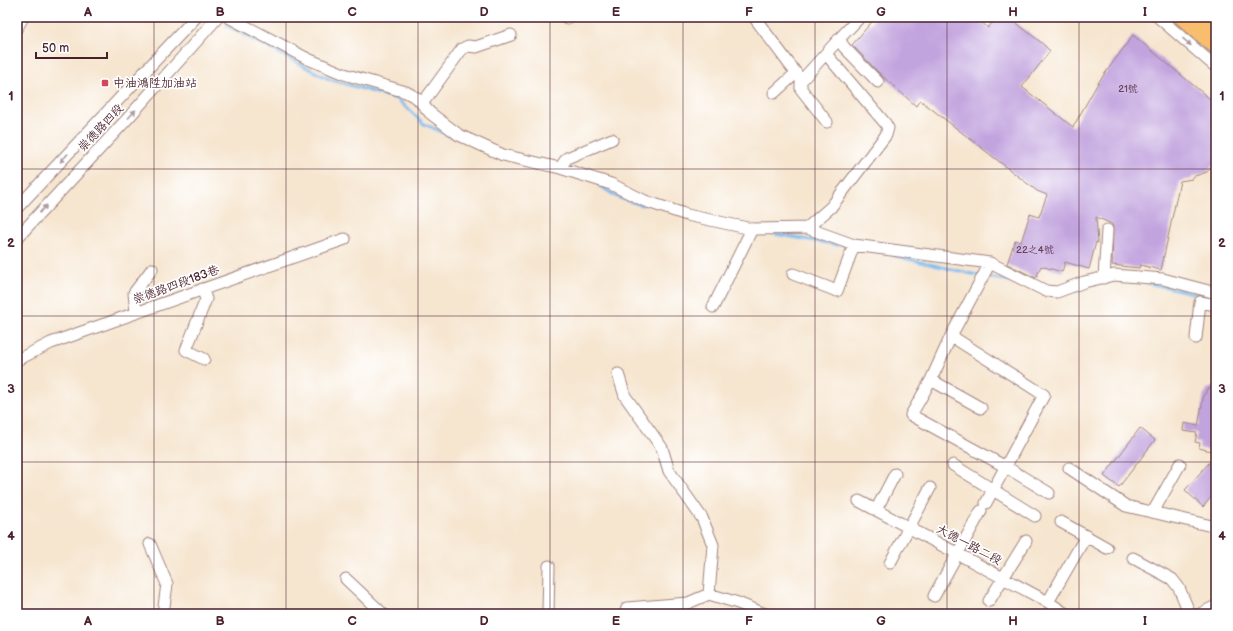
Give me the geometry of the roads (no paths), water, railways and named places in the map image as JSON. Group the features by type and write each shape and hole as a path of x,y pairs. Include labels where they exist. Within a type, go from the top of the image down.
{"highway":[{"path":"1182,17 1216,46"},
{"path":"1200,17 1216,31"}],"street":[{"path":"17,28 23,17"},
{"name":"崇德路四段","path":"17,208 196,17"},
{"name":"崇德路四段","path":"17,238 129,117 218,17"},
{"path":"228,17 308,59 344,74 406,92 459,135 504,155 560,168 611,184 644,201 687,215 752,228 807,228 854,245 990,263 1046,291 1057,292 1084,282 1114,275 1163,279 1216,293"},
{"path":"754,17 796,73 774,92"},
{"path":"827,122 801,90 801,81 860,17"},
{"path":"1158,17 1216,67"},
{"path":"422,104 462,49 468,46 476,47 511,35"},
{"path":"839,39 844,47 878,82"},
{"path":"807,228 831,207 886,135 888,128 826,54"},
{"path":"560,168 567,158 612,139"},
{"path":"713,307 752,228"},
{"path":"1104,278 1107,230"},
{"name":"崇德路四段183巷","path":"17,360 51,343 345,239"},
{"path":"793,274 837,291 854,245"},
{"path":"990,263 951,336 931,380 911,414 1006,467 1049,493"},
{"path":"136,312 134,293 152,269"},
{"path":"202,289 206,298 186,350 204,359"},
{"path":"1196,338 1200,302 1216,305"},
{"path":"934,596 993,491 1044,395 951,336"},
{"path":"618,374 625,396 662,448 669,471 702,518 713,545 708,594"},
{"path":"931,380 981,408"},
{"path":"1153,512 1180,464"},
{"path":"953,465 1035,516"},
{"path":"1069,468 1126,506 1216,526"},
{"path":"876,510 895,474"},
{"path":"890,563 930,488"},
{"name":"大德一路二段","path":"859,501 1048,602 1066,614"},
{"path":"1061,522 1107,548"},
{"path":"1048,602 1086,536"},
{"path":"989,602 1026,541"},
{"path":"150,544 167,584 162,614"},
{"path":"1133,558 1172,580 1179,588 1190,614"},
{"path":"548,614 549,566"},
{"path":"346,579 383,614"},
{"path":"625,614 627,608 688,603 708,594 738,603 765,614"},
{"path":"1200,614 1216,606"}],"waterway":[{"path":"227,26 329,79 397,99 424,124 453,137"},
{"path":"599,185 617,197 642,205"},
{"path":"775,234 838,245"},
{"path":"895,256 981,276"},
{"path":"986,277 1018,282"},
{"path":"1148,283 1211,297"}],"place":[{"name":"中油鴻陞加油站","path":"105,83"}]}
